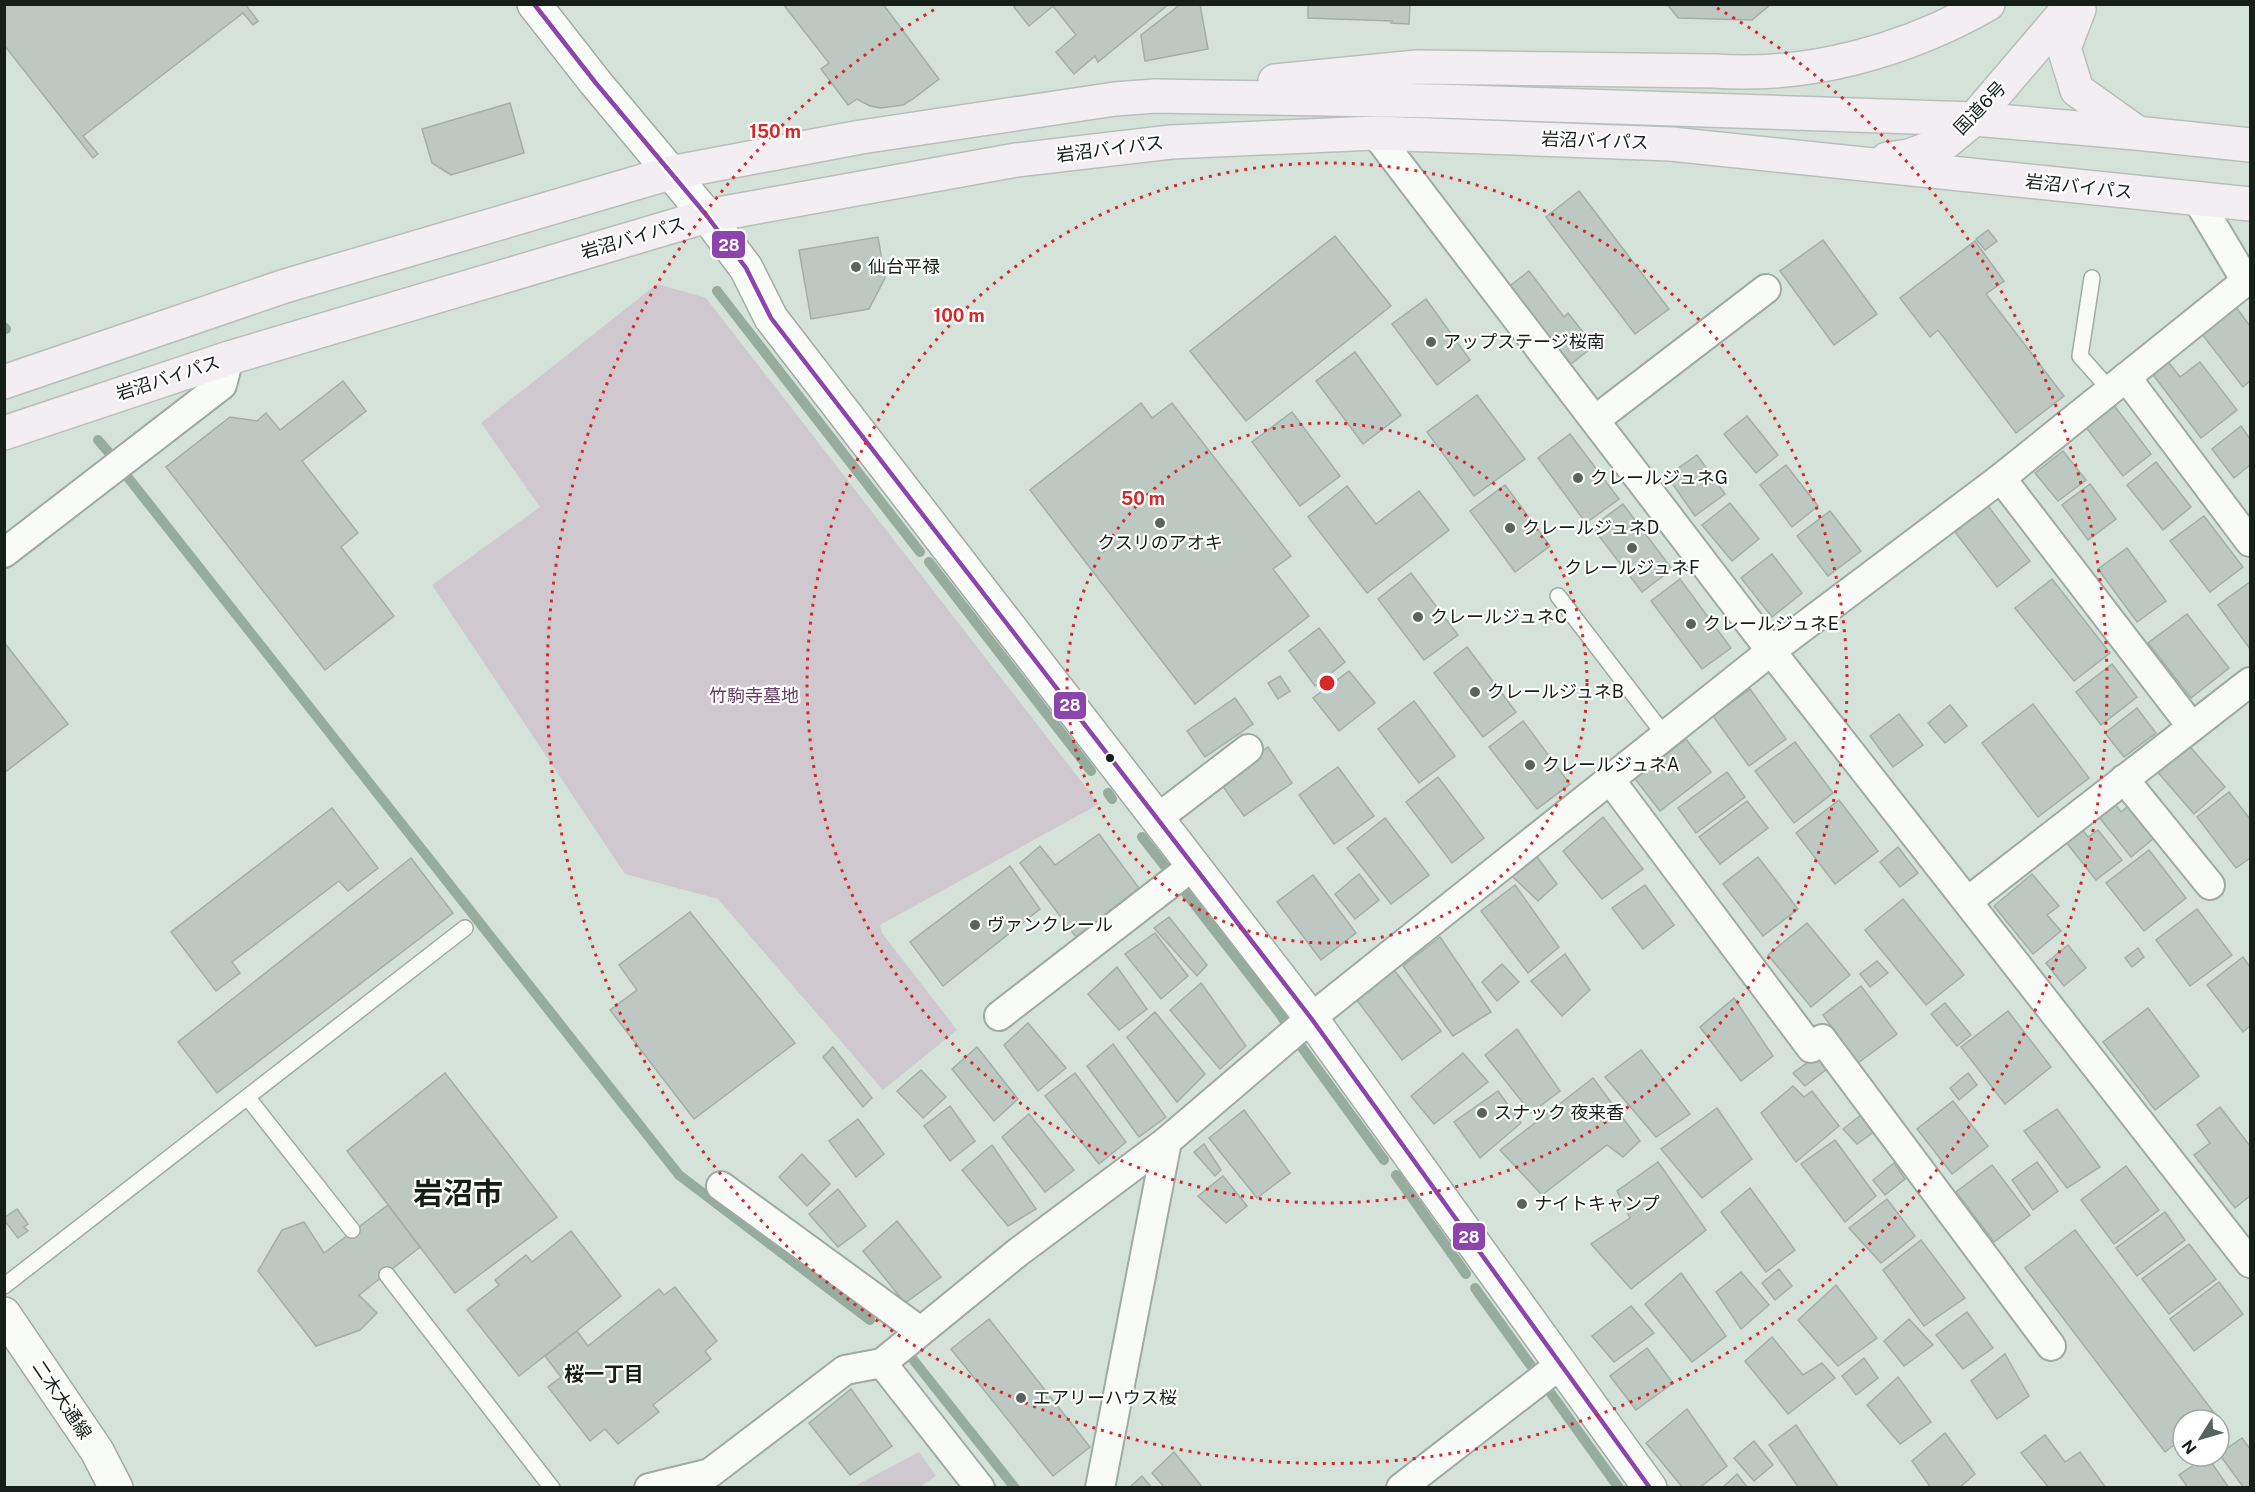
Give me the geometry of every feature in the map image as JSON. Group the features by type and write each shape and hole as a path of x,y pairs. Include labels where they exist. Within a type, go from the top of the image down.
{"highway":[{"path":"1155,96 1304,77 1417,67 1758,73 1844,61 1889,49 1938,30 1988,4"},
{"name":"国道6号","path":"1858,163 1909,156 1946,142 1974,119 2072,4"},
{"path":"2080,4 2064,48 2077,90 2136,133"},
{"name":"岩沼バイパス","path":"4,382 285,286 670,173 861,137 1115,99 1155,96 1449,101 1974,119 2250,145"},
{"name":"岩沼バイパス","path":"4,433 229,358 708,216 1028,159 1171,142 1375,133 1671,144 2250,204"}],"street":[{"path":"534,4 595,82 708,216 746,268 771,318 1158,818 1181,875 1307,1021 1547,1374 1650,1488"},
{"path":"1375,133 1772,651 2250,1263"},
{"path":"649,1488 710,1473 845,1370 882,1363 1017,1253 1167,1141 1307,1021 1772,651 2001,478 2118,384 2248,285 2196,199"},
{"path":"1595,420 1766,289"},
{"path":"4,553 222,385 229,358"},
{"path":"2118,384 2250,542"},
{"path":"2001,478 2192,727"},
{"path":"1968,901 2250,682"},
{"path":"1158,818 1248,749"},
{"path":"2124,779 2210,885"},
{"path":"1611,781 1810,1048 1822,1039 2051,1346"},
{"path":"999,1016 1181,875"},
{"path":"1100,1488 1167,1141"},
{"path":"721,1186 921,1331"},
{"name":"二木大通線","path":"4,1314 97,1451 116,1488"},
{"path":"882,1363 980,1488"},
{"path":"1401,1488 1547,1374"}],"lane":[{"path":"2092,278 2080,356 2118,384"},
{"path":"1558,596 1666,736"},
{"path":"4,1286 465,928"},
{"path":"248,1098 352,1230"},
{"path":"387,1275 552,1488"}],"green space":[{"name":"竹駒寺墓地","path":"657,284 706,298 1099,804 880,925 882,933 957,1030 883,1090 718,899 625,874 432,585 540,507 481,423"},
{"path":"919,1452 936,1476 920,1487 853,1487"}],"building":[{"path":"4,4 245,4 258,21 253,25 243,13 83,136 98,154 93,158 4,45"},
{"path":"783,4 883,4 939,79 903,105 881,108 870,106 857,99 848,105 821,69 829,63"},
{"path":"1017,4 1169,4 1098,62 1095,56 1074,74 1056,52 1076,35 1053,6 1029,26 1014,7"},
{"path":"1181,4 1200,4 1208,49 1145,61 1141,35"},
{"path":"1308,4 1410,4 1409,24 1391,23 1392,21 1308,18"},
{"path":"1667,4 1771,4 1752,20 1678,18"},
{"path":"510,103 524,153 451,175 432,163 422,129"},
{"path":"1579,191 1669,309 1635,334 1546,217"},
{"path":"1988,230 1997,241 1985,250 1976,239"},
{"path":"1335,236 1391,306 1246,421 1190,351"},
{"path":"878,237 885,278 869,309 811,319 799,250"},
{"path":"1823,240 1877,314 1834,345 1780,271"},
{"path":"1975,241 2004,281 1986,294 2064,396 2016,433 1938,330 1930,337 1900,298"},
{"path":"1529,271 1564,317 1568,313 1594,346 1567,367 1506,289"},
{"name":"アップステージ桜南","path":"1426,299 1470,360 1437,385 1392,324"},
{"path":"2236,307 2250,326 2250,381 2243,387 2201,333"},
{"path":"1355,352 1401,415 1363,444 1316,381"},
{"path":"2166,359 2180,377 2200,362 2237,410 2201,438 2151,372"},
{"path":"343,381 366,411 302,461 358,533 341,547 394,616 325,670 166,467 230,417 257,421 266,413 280,430"},
{"path":"1477,395 1525,459 1474,496 1427,432"},
{"name":"クスリのアオキ","path":"1141,403 1152,418 1172,403 1291,556 1273,569 1309,616 1195,704 1030,490"},
{"path":"2113,404 2151,454 2123,476 2085,426"},
{"path":"1292,412 1340,476 1300,506 1252,442"},
{"path":"1747,416 1778,455 1756,473 1724,434"},
{"path":"2241,426 2250,439 2250,465 2234,478 2212,449"},
{"name":"クレールジュネG","path":"1570,434 1619,499 1586,523 1538,458"},
{"path":"2063,451 2086,480 2058,501 2035,473"},
{"path":"1697,455 1725,494 1695,516 1667,476"},
{"path":"2156,462 2191,507 2163,530 2127,485"},
{"path":"1786,465 1818,506 1792,527 1760,485"},
{"path":"2090,484 2116,519 2088,540 2062,505"},
{"name":"クレールジュネD","path":"1505,485 1550,546 1515,572 1470,511"},
{"path":"1347,486 1376,524 1419,491 1449,530 1367,593 1308,517"},
{"path":"1730,503 1759,539 1732,561 1702,525"},
{"name":"クレールジュネF","path":"1623,504 1672,569 1642,592 1592,527"},
{"path":"1988,506 2030,561 1997,587 1955,532"},
{"path":"1830,511 1861,551 1828,576 1797,536"},
{"path":"2204,516 2243,567 2210,592 2170,541"},
{"path":"2127,548 2166,601 2137,622 2098,569"},
{"path":"1772,554 1802,593 1772,617 1741,578"},
{"name":"クレールジュネC","path":"1411,573 1458,635 1424,660 1378,599"},
{"name":"クレールジュネE","path":"1680,579 1731,648 1702,669 1651,601"},
{"path":"2052,579 2110,653 2074,681 2015,608"},
{"path":"2250,582 2250,649 2218,605"},
{"path":"2187,614 2229,668 2191,698 2148,643"},
{"path":"1319,628 1345,662 1315,686 1289,651"},
{"path":"4,642 68,724 4,773"},
{"name":"クレールジュネB","path":"1467,647 1516,712 1483,737 1434,673"},
{"path":"2112,664 2137,697 2101,725 2076,692"},
{"path":"1349,671 1375,703 1339,731 1313,698"},
{"path":"1280,676 1290,691 1278,699 1268,683"},
{"path":"1750,689 1786,739 1749,766 1713,716"},
{"path":"1235,698 1253,724 1205,757 1187,731"},
{"path":"1414,701 1455,756 1419,783 1378,729"},
{"path":"2033,704 2089,778 2038,817 1982,743"},
{"path":"1950,705 1967,726 1945,743 1928,723"},
{"path":"2137,708 2156,733 2124,757 2105,733"},
{"path":"1899,714 1923,745 1893,767 1870,736"},
{"name":"クレールジュネA","path":"1523,721 1570,784 1537,809 1489,747"},
{"path":"1686,739 1711,772 1660,811 1635,779"},
{"path":"1795,742 1833,793 1794,823 1755,771"},
{"path":"2186,742 2225,787 2194,814 2155,769"},
{"path":"1268,747 1292,783 1244,816 1219,781"},
{"path":"1338,767 1374,816 1334,844 1299,795"},
{"path":"1727,772 1745,797 1696,833 1678,808"},
{"path":"1438,777 1484,838 1452,863 1406,802"},
{"path":"2229,792 2250,819 2250,858 2236,868 2197,817"},
{"path":"1839,800 1878,851 1835,884 1796,833"},
{"path":"1747,801 1768,828 1720,864 1699,837"},
{"path":"2133,802 2159,834 2131,857 2099,817 2115,804 2121,812"},
{"path":"332,808 378,868 348,891 339,881 232,962 240,973 216,991 171,932"},
{"path":"1603,817 1643,869 1602,899 1563,851"},
{"path":"1385,818 1429,875 1391,904 1347,848"},
{"path":"2082,829 2088,837 2098,830 2122,860 2096,880 2066,842"},
{"path":"1099,834 1139,888 1076,937 1020,863 1040,846 1055,865"},
{"path":"1898,847 1918,873 1900,887 1880,862"},
{"path":"2149,850 2186,898 2144,931 2106,883"},
{"path":"1537,857 1557,884 1538,901 1512,876"},
{"path":"1758,857 1798,909 1763,936 1723,884"},
{"path":"411,858 453,913 217,1093 178,1042"},
{"name":"ヴァンクレール","path":"1010,866 1040,909 943,986 910,942"},
{"path":"1359,874 1379,900 1355,919 1335,894"},
{"path":"2032,874 2059,906 2047,915 2061,931 2033,954 1994,906"},
{"path":"1313,875 1356,933 1321,960 1277,902"},
{"path":"1515,885 1559,947 1528,973 1481,911"},
{"path":"1645,885 1674,925 1643,949 1612,908"},
{"path":"1903,899 1964,975 1926,1005 1865,930"},
{"path":"2197,909 2232,955 2190,986 2156,940"},
{"path":"690,912 795,1043 694,1119 610,1010 637,990 619,965"},
{"path":"1169,917 1207,965 1197,976 1154,928"},
{"path":"1807,923 1850,975 1811,1007 1768,955"},
{"path":"1155,933 1188,976 1161,999 1125,954"},
{"path":"1440,937 1491,1012 1453,1036 1403,966"},
{"path":"2068,945 2086,968 2064,986 2046,963"},
{"path":"2138,948 2144,957 2132,967 2125,958"},
{"path":"1565,954 1590,990 1562,1016 1531,981"},
{"path":"2243,957 2250,967 2250,1026 2243,1032 2207,985"},
{"path":"1877,961 1888,973 1870,987 1860,974"},
{"path":"1502,964 1519,982 1497,1001 1482,982"},
{"path":"1117,967 1147,1009 1119,1030 1088,994"},
{"path":"1394,970 1441,1031 1402,1060 1356,999"},
{"path":"1201,983 1246,1046 1220,1069 1170,1010"},
{"path":"1861,986 1897,1034 1858,1063 1823,1015"},
{"path":"1734,998 1773,1056 1741,1081 1700,1027"},
{"path":"1945,1003 1971,1035 1957,1046 1931,1014"},
{"path":"2148,1008 2199,1076 2155,1110 2103,1042"},
{"path":"2008,1011 2051,1067 2005,1104 1961,1047"},
{"path":"1155,1012 1205,1074 1177,1102 1127,1037"},
{"path":"1028,1023 1066,1068 1038,1091 1004,1045"},
{"path":"1517,1029 1560,1091 1531,1113 1485,1055"},
{"path":"1113,1044 1166,1117 1139,1137 1087,1066"},
{"path":"833,1047 872,1098 863,1107 823,1057"},
{"path":"977,1047 1018,1099 994,1121 952,1069"},
{"path":"1641,1050 1690,1114 1656,1137 1605,1077"},
{"path":"1463,1053 1488,1082 1434,1124 1411,1096"},
{"path":"1819,1054 1831,1066 1805,1086 1793,1073"},
{"path":"921,1070 946,1097 923,1118 897,1091"},
{"path":"445,1073 557,1217 455,1293 347,1151"},
{"path":"1075,1073 1126,1142 1099,1164 1045,1096"},
{"path":"1968,1073 1977,1085 1959,1100 1950,1088"},
{"path":"1593,1078 1640,1141 1623,1157 1607,1145 1542,1195 1500,1150"},
{"path":"1793,1086 1804,1097 1812,1091 1839,1126 1796,1162 1761,1113"},
{"path":"1498,1091 1521,1123 1480,1158 1454,1122"},
{"path":"1953,1101 1988,1146 1952,1174 1917,1129"},
{"path":"950,1106 975,1141 950,1161 924,1126"},
{"path":"2220,1107 2250,1146 2250,1196 2235,1208 2194,1155 2210,1143 2197,1125"},
{"path":"1717,1108 1752,1159 1702,1198 1661,1149"},
{"path":"2057,1109 2100,1167 2067,1188 2024,1131"},
{"path":"1244,1110 1290,1173 1257,1198 1209,1138"},
{"path":"1029,1114 1074,1170 1045,1192 1002,1137"},
{"path":"1861,1115 1875,1131 1857,1144 1843,1129"},
{"path":"858,1119 884,1154 856,1177 829,1141"},
{"path":"1835,1140 1876,1196 1845,1222 1801,1164"},
{"path":"1204,1144 1221,1170 1215,1176 1194,1152"},
{"path":"992,1145 1036,1209 1008,1226 962,1170"},
{"path":"802,1154 830,1184 807,1206 779,1177"},
{"path":"1658,1162 1706,1230 1631,1289 1591,1244 1630,1218 1617,1191"},
{"path":"2037,1162 2058,1191 2033,1210 2012,1180"},
{"path":"1894,1163 1905,1179 1885,1195 1873,1180"},
{"path":"1992,1165 2030,1215 1994,1242 1956,1192"},
{"path":"2126,1166 2159,1210 2114,1244 2081,1200"},
{"path":"1223,1176 1247,1206 1226,1223 1198,1196"},
{"path":"1750,1188 1795,1250 1766,1272 1721,1212"},
{"path":"838,1189 866,1226 838,1247 809,1214"},
{"path":"1887,1199 1915,1236 1881,1263 1849,1228"},
{"path":"388,1205 420,1247 359,1295 377,1313 360,1330 316,1346 258,1271 282,1230 304,1222 324,1253"},
{"path":"17,1209 28,1224 24,1227 28,1231 18,1238 4,1220"},
{"path":"2165,1212 2185,1240 2137,1276 2116,1248"},
{"path":"897,1221 941,1277 905,1303 863,1251"},
{"path":"2075,1230 2210,1408 2171,1408 2171,1447 2165,1452 2025,1268"},
{"path":"571,1231 621,1296 519,1376 467,1310 499,1285 495,1280 526,1255 532,1262"},
{"path":"1921,1240 1965,1298 1924,1326 1883,1270"},
{"path":"2189,1244 2216,1279 2169,1314 2142,1279"},
{"path":"1779,1269 1792,1286 1775,1300 1762,1283"},
{"path":"1741,1272 1769,1305 1741,1329 1716,1292"},
{"path":"1681,1273 1726,1336 1692,1362 1645,1304"},
{"path":"2219,1282 2243,1314 2194,1351 2170,1319"},
{"path":"1836,1285 1877,1338 1838,1366 1798,1320"},
{"path":"675,1287 717,1341 705,1351 711,1359 653,1405 659,1412 618,1444 605,1429 590,1441 548,1387 561,1377 545,1356 577,1331 588,1346 659,1289 664,1295"},
{"path":"1631,1306 1654,1333 1614,1362 1592,1336"},
{"path":"1967,1312 1993,1348 1963,1369 1936,1335"},
{"name":"エアリーハウス桜","path":"989,1319 1090,1447 1053,1476 951,1349"},
{"path":"1909,1319 1933,1345 1904,1366 1884,1341"},
{"path":"1772,1337 1803,1375 1822,1363 1835,1378 1788,1414 1745,1361"},
{"path":"1647,1348 1673,1383 1636,1410 1610,1376"},
{"path":"2005,1354 2029,1396 1997,1419 1971,1381"},
{"path":"1864,1358 1878,1378 1856,1395 1842,1376"},
{"path":"1898,1377 1931,1422 1900,1444 1867,1405"},
{"path":"851,1389 892,1446 850,1475 809,1423"},
{"path":"1687,1409 1727,1466 1699,1488 1683,1488 1646,1443"},
{"path":"1796,1425 1839,1488 1799,1488 1769,1445"},
{"path":"1945,1433 1975,1474 1959,1488 1931,1488 1912,1461"},
{"path":"2045,1435 2065,1462 2080,1452 2106,1488 2049,1488 2021,1453"},
{"path":"2242,1438 2250,1449 2250,1488 2244,1488 2229,1468 2231,1446"},
{"path":"1754,1441 1773,1465 1754,1481 1734,1458"},
{"path":"1174,1452 1203,1488 1165,1488 1152,1473"},
{"path":"2189,1468 2215,1468 2229,1488 2188,1488 2179,1475"},
{"path":"1737,1474 1748,1488 1722,1488"},
{"path":"1142,1476 1152,1488 1129,1488"}],"waterway":[{"path":"717,291 920,552"},
{"path":"98,440 111,455"},
{"path":"126,475 679,1175 870,1320"},
{"path":"929,562 1091,771"},
{"path":"1108,793 1112,799"},
{"path":"1142,837 1280,1014 1384,1160"},
{"path":"1396,1175 1466,1274"},
{"path":"1475,1288 1619,1488"},
{"path":"907,1352 1015,1488"}],"transit line":[{"name":"28","path":"534,4 595,82 707,216 746,268 771,318 1311,1018 1650,1488"}],"place":[{"name":"仙台平禄","path":"856,267"},
{"name":"アップステージ桜南","path":"1431,342"},
{"name":"クレールジュネG","path":"1578,478"},
{"name":"クスリのアオキ","path":"1160,523"},
{"name":"クレールジュネD","path":"1510,528"},
{"name":"クレールジュネF","path":"1632,548"},
{"name":"クレールジュネC","path":"1418,617"},
{"name":"クレールジュネE","path":"1691,624"},
{"name":"クレールジュネB","path":"1475,692"},
{"name":"クレールジュネA","path":"1530,765"},
{"name":"ヴァンクレール","path":"975,925"},
{"name":"スナック 夜来香","path":"1482,1113"},
{"name":"ナイトキャンプ","path":"1522,1204"},
{"name":"エアリーハウス桜","path":"1021,1398"}],"district":[{"name":"岩沼市","path":"458,1194"},
{"name":"桜一丁目","path":"604,1374"}]}
